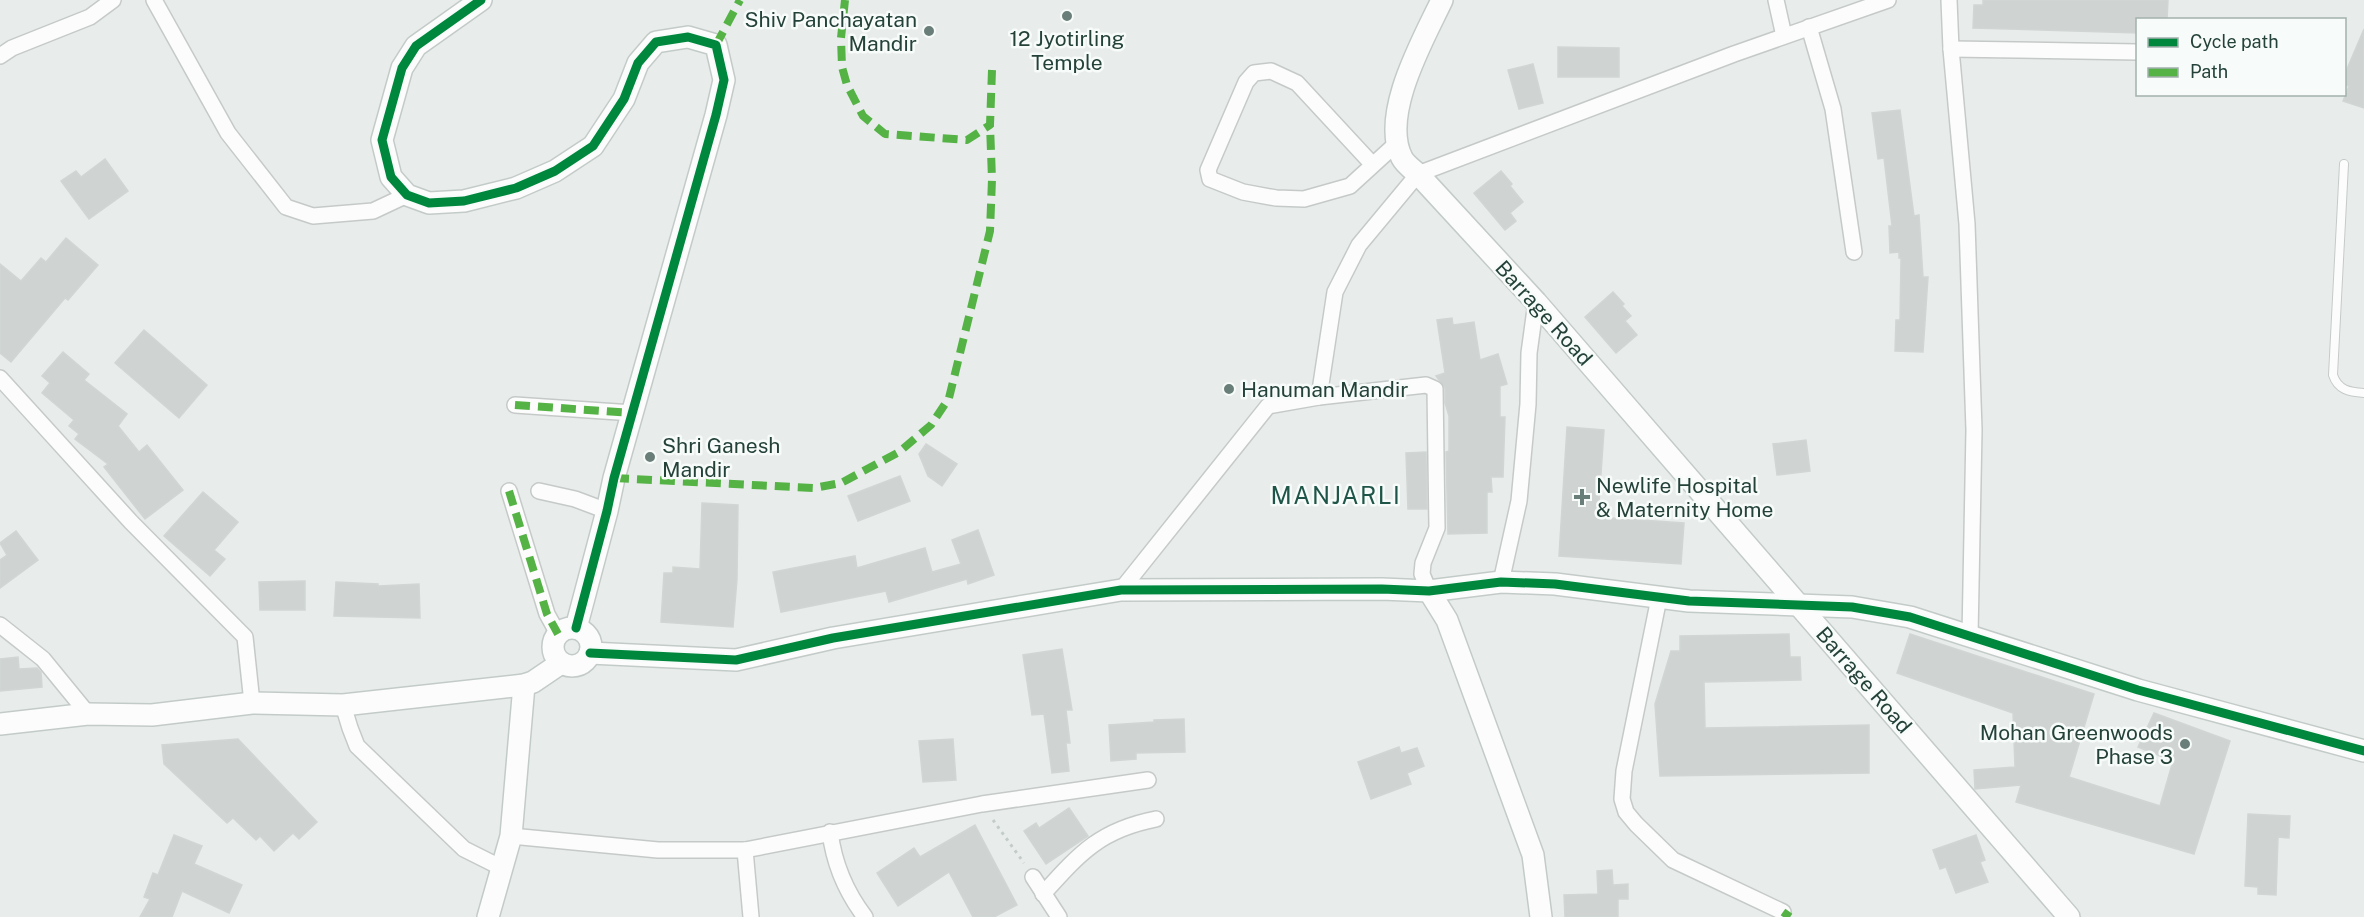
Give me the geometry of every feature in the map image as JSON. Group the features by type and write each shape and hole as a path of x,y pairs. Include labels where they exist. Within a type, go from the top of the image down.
{"street":[{"path":"0,56 12,48 90,17 113,0"},
{"path":"154,0 228,133 286,207 313,216 374,211 407,195"},
{"path":"481,0 416,46 402,68 382,140 391,177 407,195 429,203 464,201 516,188 555,171 593,146 624,99 638,63 656,42 688,37 716,45 724,80 614,478 607,511 567,631 553,641 555,657 561,663 569,666 578,665 590,652 588,638 567,631 547,614 509,491"},
{"path":"1373,165 1297,83 1271,71 1254,73 1246,82 1208,170 1210,179 1243,192 1276,198 1304,199 1350,186 1373,165 1396,144 1403,82 1442,0"},
{"path":"1776,0 1784,36"},
{"path":"1319,397 1335,292 1359,245 1418,174 1784,36 1888,0"},
{"path":"1949,0 1951,49 1967,224 1974,430 1970,636"},
{"path":"1809,27 1833,109 1854,252"},
{"path":"1951,49 2136,52"},
{"name":"Barrage Road","path":"1396,144 1402,160 1418,174 1536,302 2069,917"},
{"path":"1501,582 1519,501 1528,404 1528,353 1536,302"},
{"path":"0,378 131,522 244,637 252,704"},
{"path":"1121,590 1268,406 1319,397 1426,385 1435,389 1437,528 1423,563 1422,574 1429,591 1447,620 1533,855 1541,917"},
{"path":"515,405 633,413"},
{"path":"539,491 575,499 607,511"},
{"path":"590,652 736,660 833,638 1121,590 1382,589 1429,591 1501,582 1555,584 1659,598 1852,607 1910,617 2138,690 2364,751"},
{"path":"1659,598 1624,771 1622,799 1626,812 1673,860 1783,912"},
{"path":"0,625 43,659 88,714"},
{"path":"0,724 88,714 152,715 252,704 343,705 524,685 533,682 561,663"},
{"path":"492,914 511,836 524,685"},
{"path":"343,705 357,746 464,849 502,868"},
{"path":"511,836 658,850 745,850 982,804 1148,780"},
{"path":"1043,894 1079,854 1108,833 1156,819"},
{"path":"830,832 837,866 852,899 865,917"},
{"path":"745,850 751,917"},
{"path":"1033,877 1059,917"}],"lane":[{"path":"2344,164 2333,375 2340,388 2364,393"}],"path":[{"path":"982,804 1033,877"}],"building":[{"path":"1983,0 2168,0 2167,18 2136,18 2136,33 1973,28 1974,5 1983,5"},
{"path":"2364,29 2364,108 2343,101 2349,86 2346,85 2346,71"},
{"path":"1558,47 1619,48 1619,77 1558,77"},
{"path":"1533,64 1543,103 1519,109 1508,70"},
{"path":"1900,110 1914,216 1919,215 1923,277 1928,277 1923,352 1895,351 1896,320 1900,320 1901,258 1899,258 1899,252 1890,253 1889,226 1892,226 1884,158 1878,159 1872,113"},
{"path":"105,159 128,191 89,219 61,181 76,171 81,177"},
{"path":"1501,171 1523,202 1510,213 1516,221 1505,230 1474,193"},
{"path":"66,238 98,265 68,300 65,298 11,362 0,353 0,264 21,281 41,258 46,262"},
{"path":"1613,292 1631,316 1625,321 1637,335 1616,353 1585,317"},
{"path":"1452,318 1453,325 1474,322 1480,360 1498,354 1507,384 1500,386 1500,417 1505,417 1503,477 1491,477 1492,492 1487,492 1487,533 1448,534 1446,452 1449,451 1449,416 1445,403 1445,388 1436,376 1445,373 1437,320"},
{"path":"144,330 207,385 179,418 115,363"},
{"path":"63,352 89,374 84,380 127,414 118,426 139,452 147,445 183,490 145,519 104,467 108,464 75,439 79,434 69,426 74,420 42,393 50,383 42,376"},
{"path":"1567,427 1604,430 1598,517 1684,523 1681,564 1559,556"},
{"path":"1806,440 1810,471 1777,475 1773,444"},
{"path":"926,444 957,464 942,486 928,476 919,454"},
{"path":"1426,452 1427,509 1408,509 1406,453"},
{"path":"900,476 910,501 858,521 848,496"},
{"path":"203,492 238,522 214,550 225,559 210,576 164,536"},
{"path":"702,503 738,505 737,579 733,627 661,622 664,573 673,573 673,567 700,569"},
{"path":"978,530 994,575 968,584 967,579 889,602 886,591 781,612 773,572 855,556 857,568 925,548 932,572 961,564 952,540"},
{"path":"16,531 38,560 0,588 0,560 7,555 0,543"},
{"path":"305,581 305,610 260,610 259,582"},
{"path":"336,582 378,584 378,586 419,584 420,618 334,616"},
{"path":"1789,634 1790,657 1800,657 1801,680 1704,682 1705,728 1869,725 1869,773 1660,776 1655,704 1671,651 1680,651 1680,636"},
{"name":"Mohan Greenwoods Phase 3","path":"1910,634 2094,694 2069,777 2160,806 2173,761 2138,747 2154,713 2230,741 2194,854 2016,802 2021,785 1975,789 1974,770 2015,767 2013,713 1897,673"},
{"path":"1062,649 1072,710 1066,710 1070,743 1066,743 1069,771 1052,773 1044,714 1032,715 1023,655"},
{"path":"18,657 19,669 37,668 41,672 42,687 0,691 0,659"},
{"path":"1184,719 1185,752 1136,753 1136,759 1111,761 1109,725"},
{"path":"238,739 317,822 299,839 293,833 274,851 260,836 256,840 233,818 227,823 164,764 162,745"},
{"path":"953,739 956,780 923,782 919,741"},
{"path":"1399,747 1401,753 1417,748 1424,766 1407,773 1411,784 1371,799 1358,762"},
{"path":"1069,808 1088,836 1046,864 1024,831 1036,823 1039,828"},
{"path":"2248,814 2290,816 2289,838 2278,837 2276,895 2258,894 2258,887 2245,886"},
{"path":"975,825 1017,905 994,917 973,917 949,872 898,906 877,873 914,848 920,857"},
{"path":"174,835 202,846 194,864 242,885 229,913 182,891 172,917 140,917 150,899 144,897 153,873 158,875"},
{"path":"1976,835 1985,860 1980,862 1988,882 1956,893 1946,867 1940,869 1933,850"},
{"path":"1612,870 1613,885 1628,884 1628,899 1618,899 1618,917 1565,917 1564,895 1598,894 1597,871"}],"marked path":[{"path":"716,45 740,0"},
{"path":"845,0 841,38 842,67 847,85 863,116 885,134 967,140 990,125 992,70"},
{"path":"614,478 814,488 841,483 899,452 931,425 949,398 990,231 992,179 990,125"},
{"path":"515,405 633,413"},
{"path":"509,491 547,614 558,634"},
{"path":"1783,912 1790,917"}],"cycle path":[{"path":"481,0 416,46 402,68 382,140 391,177 407,195 429,203 464,201 516,188 555,171 593,146 624,99 638,63 656,42 688,37 716,45 724,80 614,478 576,628"},
{"path":"590,653 736,660 833,638 1121,590 1382,589 1429,591 1501,582 1555,584 1689,601 1852,607 1910,617 2138,690 2364,751"}],"place":[{"name":"12 Jyotirling Temple","path":"1067,16"},
{"name":"Shiv Panchayatan Mandir","path":"929,31"},
{"name":"Hanuman Mandir","path":"1229,389"},
{"name":"Shri Ganesh Mandir","path":"650,457"},
{"name":"Newlife Hospital & Maternity Home","path":"1582,497"},
{"name":"Mohan Greenwoods Phase 3","path":"2185,744"}],"district":[{"name":"MANJARLI","path":"1336,495"}]}
